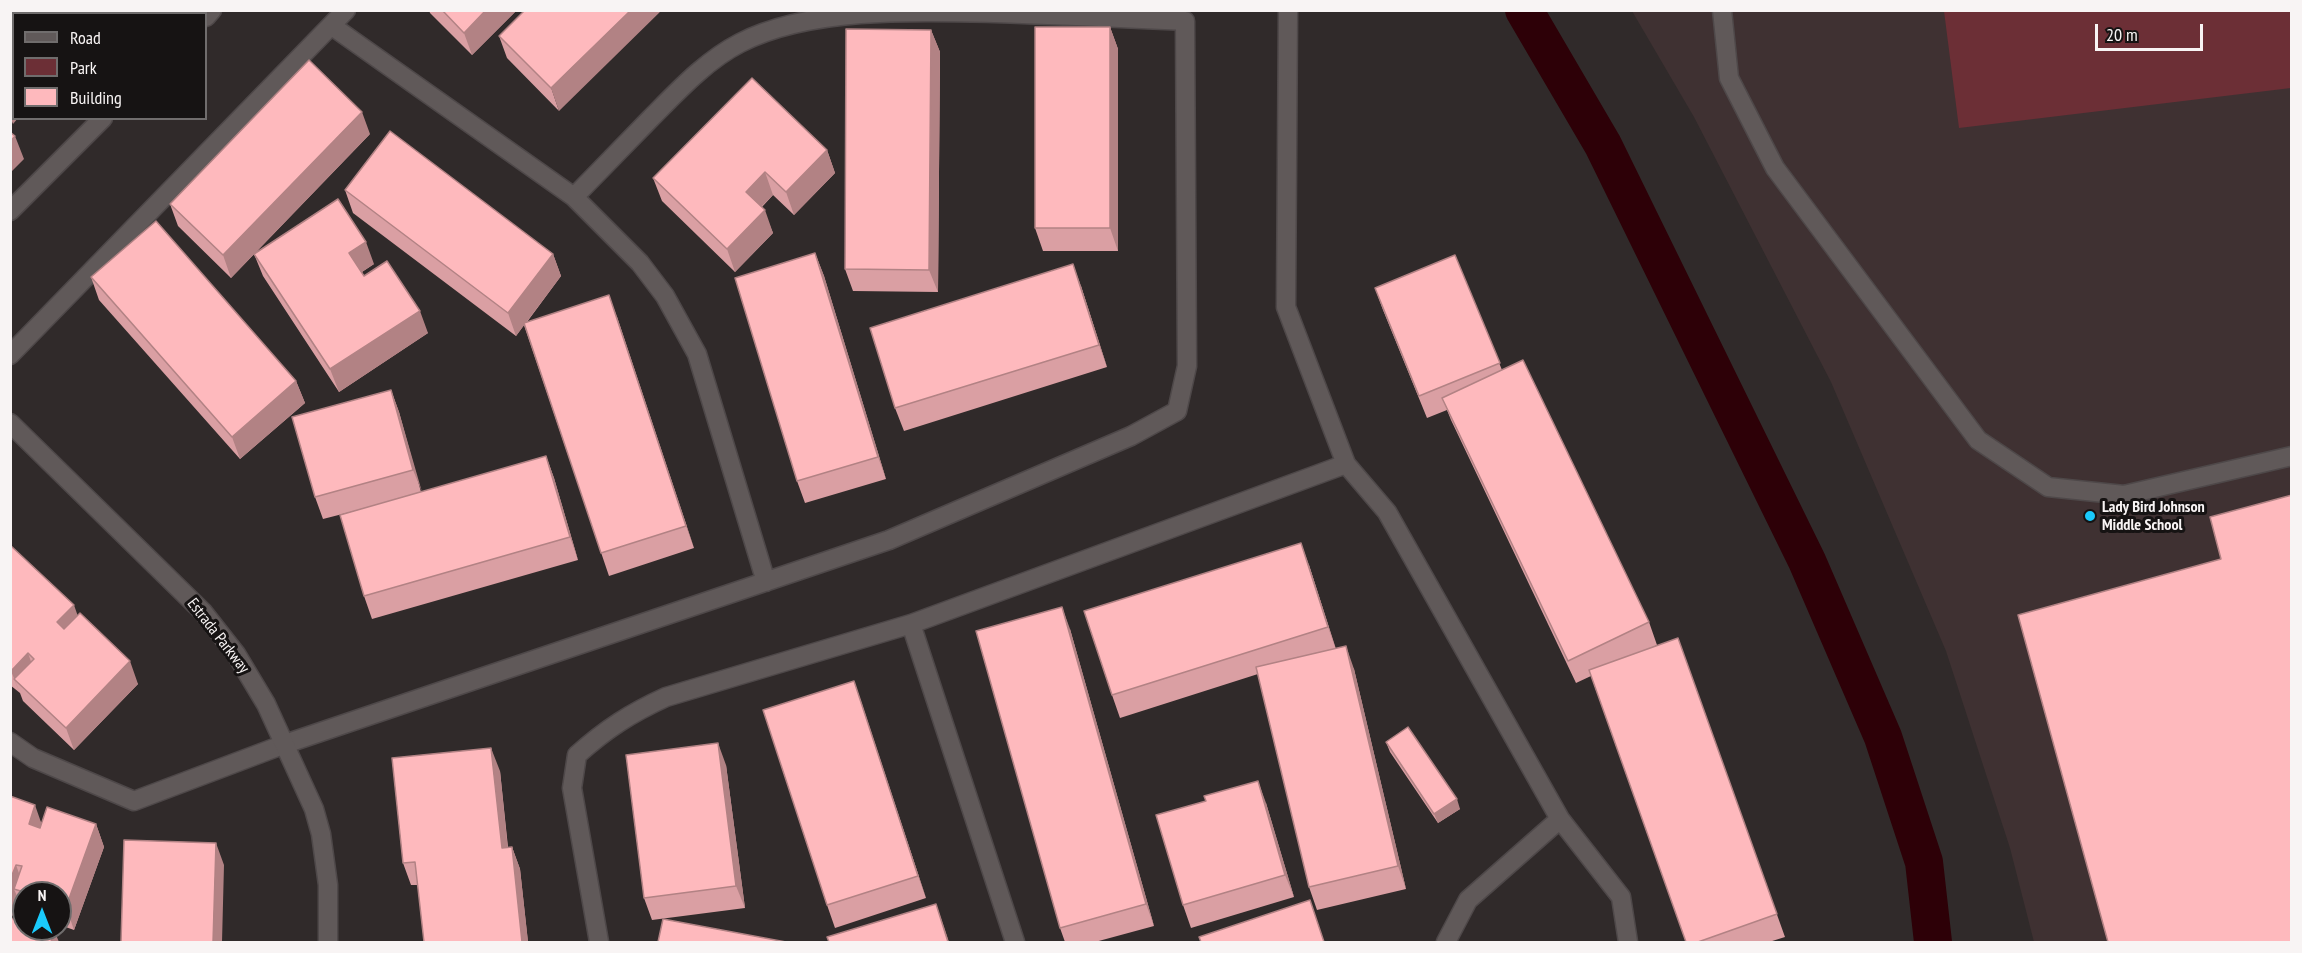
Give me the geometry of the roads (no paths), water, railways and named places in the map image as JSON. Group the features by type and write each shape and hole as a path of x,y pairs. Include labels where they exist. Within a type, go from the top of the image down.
{"street":[{"path":"10,355 346,10"},
{"path":"1288,10 1286,307 1346,464 1387,512 1560,819 1621,897 1628,942"},
{"path":"1722,10 1729,78 1775,168 1978,440 2048,487 2124,495 2292,456"},
{"path":"10,742 33,758 134,801 285,744 889,540 1131,436 1177,411 1187,366 1185,21 1071,13 877,13 825,19 779,28 740,43 708,64 673,96 574,197"},
{"path":"332,26 574,197 640,263 665,296 696,354 766,582"},
{"path":"10,211 101,120"},
{"name":"Estrada Parkway","path":"10,423 203,612 236,654 266,704 305,784 321,834 328,885 328,942"},
{"path":"599,942 572,788 577,754 602,732 633,712 666,697 911,624 1346,464"},
{"path":"911,624 1015,942"},
{"path":"1446,942 1468,900 1560,819"}],"waterway":[{"path":"1524,10 1603,145 1807,561 1883,737 1924,862 1933,942"}],"place":[{"name":"Lady Bird Johnson Middle School","path":"2090,516"}]}
